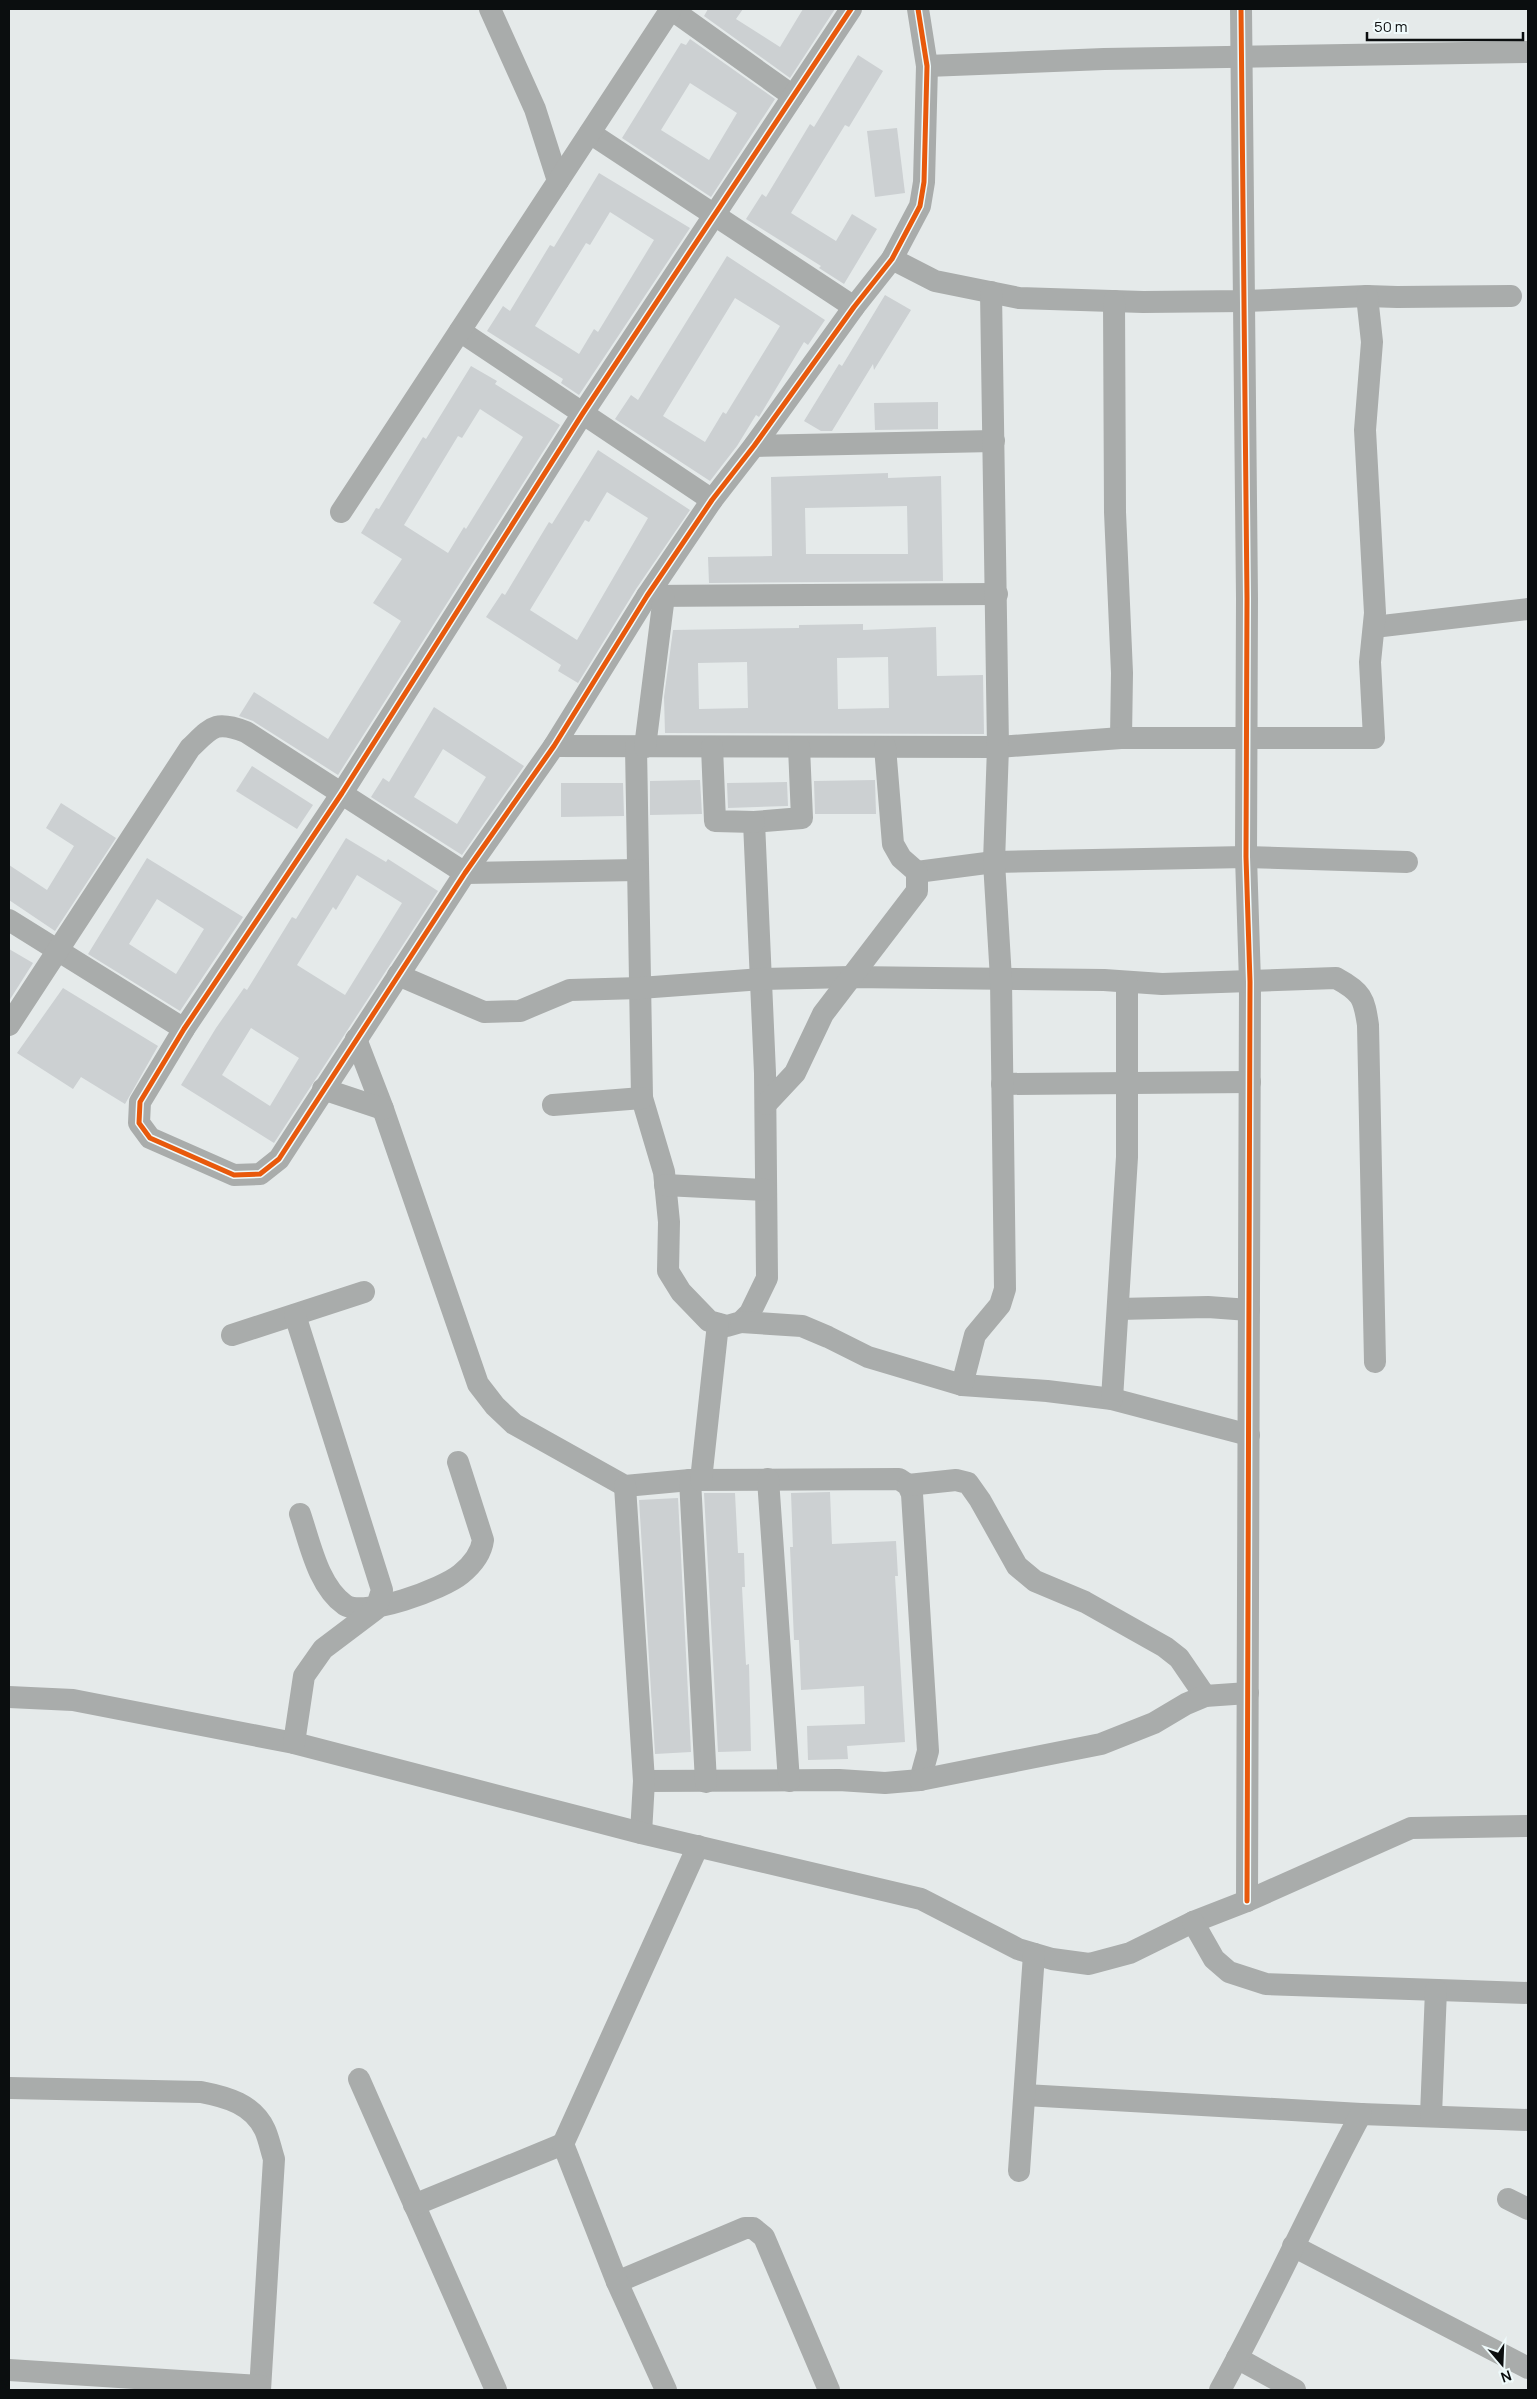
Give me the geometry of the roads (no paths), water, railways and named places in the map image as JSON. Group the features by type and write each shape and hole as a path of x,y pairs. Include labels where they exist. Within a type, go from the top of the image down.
{"street":[{"path":"490,9 535,109 558,181"},
{"path":"341,512 671,9 793,96"},
{"path":"851,9 583,413 342,793 184,1029 140,1102 139,1123 150,1138 234,1175 260,1174 279,1159 465,873 656,596 712,500 754,446 854,307 892,259 920,206 924,182 927,66 918,9"},
{"path":"1241,9 1245,301 1246,858 1250,982 1247,1901"},
{"path":"927,66 1104,59 1528,52"},
{"path":"590,133 854,307"},
{"path":"892,259 935,281 1019,298 1114,301 1245,301 1367,296 1396,298 1512,296"},
{"path":"962,1385 975,1335 1000,1305 1005,1289 1000,979 994,862 998,747 992,292"},
{"path":"554,746 998,747 1121,738 1246,736 1374,738 1370,662 1374,626 1368,461 1364,430 1372,342 1367,296"},
{"path":"1114,301 1115,512 1122,673 1121,738"},
{"path":"460,331 712,500"},
{"path":"754,446 994,441"},
{"path":"656,596 996,594"},
{"path":"656,596 640,747 638,870 642,1098 664,1172 669,1222 668,1271 687,1298 709,1321 718,1324 727,1326 741,1322 802,1326 868,1357 962,1385 1047,1391 1112,1399 1249,1435"},
{"path":"1374,626 1528,609"},
{"path":"9,1025 190,748 210,730 227,725 246,732 465,873 638,870"},
{"path":"712,747 715,822 754,822 802,818 799,747"},
{"path":"885,747 893,844 901,858 917,872 994,862 1246,858 1407,862"},
{"path":"741,1322 750,1312 767,1278 766,1104 754,822"},
{"path":"766,1104 795,1073 823,1014 917,891 917,872"},
{"path":"9,920 184,1029"},
{"path":"398,975 484,1012 520,1011 570,990 640,988 762,979 851,977 1162,984 1336,978 1351,986 1364,1002 1368,1025 1375,1362"},
{"path":"1112,1399 1127,1157 1127,982"},
{"path":"356,1039 383,1109 478,1384 494,1406 514,1424 625,1486 695,1480 768,1479 899,1479 908,1486 912,1494 915,1530 928,1751 920,1780"},
{"path":"1002,1084 1250,1082"},
{"path":"323,1089 383,1109"},
{"path":"553,1105 642,1098"},
{"path":"665,1185 766,1190"},
{"path":"232,1334 364,1292"},
{"path":"1118,1309 1208,1307 1249,1310"},
{"path":"295,1314 382,1590 376,1609"},
{"path":"706,1782 695,1480 718,1324"},
{"path":"294,1743 304,1676 323,1648 376,1609 419,1595 460,1575 481,1553 483,1540 458,1462"},
{"path":"768,1479 789,1780"},
{"path":"908,1486 956,1480 968,1483 980,1500 1017,1566 1035,1581 1085,1602 1165,1647 1179,1658 1205,1696"},
{"path":"625,1486 644,1781 641,1833"},
{"path":"300,1514 327,1588 347,1606 376,1609"},
{"path":"644,1781 839,1780 885,1783 920,1780 1101,1744 1154,1723 1186,1704 1205,1696 1248,1693"},
{"path":"9,1697 74,1700 294,1743 641,1833 921,1899 1018,1949 1052,1959 1089,1964 1130,1953 1193,1922 1247,1901 1411,1828 1528,1826"},
{"path":"414,2205 563,2144 698,1846"},
{"path":"1193,1922 1214,1959 1229,1972 1266,1984 1528,1993"},
{"path":"1020,2171 1034,1954"},
{"path":"1431,2115 1436,1990"},
{"path":"359,2079 496,2390"},
{"path":"9,2088 201,2092 229,2097 249,2110 265,2129 274,2159 260,2388 9,2370"},
{"path":"1025,2095 1361,2114 1431,2115 1528,2120"},
{"path":"1220,2390 1361,2114"},
{"path":"563,2144 617,2282 666,2390"},
{"path":"1508,2199 1528,2209"},
{"path":"617,2282 745,2228 753,2228 764,2238 829,2390"},
{"path":"1293,2246 1528,2368"},
{"path":"1237,2358 1295,2390"}]}
